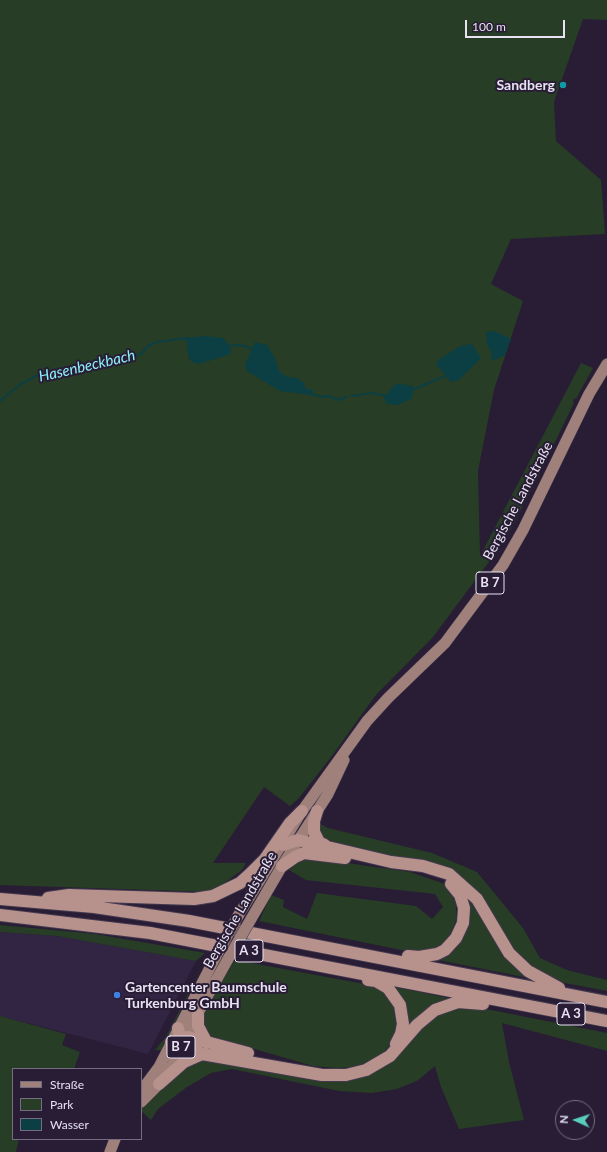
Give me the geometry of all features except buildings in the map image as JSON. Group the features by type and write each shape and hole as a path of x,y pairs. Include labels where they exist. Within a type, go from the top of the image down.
{"highway":[{"path":"32,900 69,895 194,899 213,896 240,883 250,874 265,859 290,823 302,811"},
{"path":"317,811 314,821 314,832 319,842 328,847"},
{"path":"282,845 298,840 391,862 423,866 449,874 477,898 509,953 528,971 572,995"},
{"path":"282,866 295,857 310,853 391,865 431,872 451,884 460,895 464,908 463,923 456,938 445,950 429,956 419,957 353,952"},
{"name":"A 3","path":"0,899 32,900 94,907 189,921 607,1002"},
{"name":"A 3","path":"0,915 150,933 607,1021"},
{"path":"179,1037 192,1049 205,1048 317,1070 342,1071 370,1064 384,1056 399,1040 403,1024 403,1016 395,996 388,988 376,981 360,978 347,970"},
{"path":"161,1081 184,1062 205,1048 322,1075 346,1075 366,1070 382,1062 397,1050 422,1019 442,1007 458,1002 472,1002 522,1011 534,1006"},
{"path":"198,1015 198,1026 205,1048"}],"main road":[{"name":"Bergische Landstraße","path":"142,1101 161,1081 179,1037 216,956 238,916 302,811 376,711 452,636 503,565 523,530 589,394 607,364"},
{"name":"Bergische Landstraße","path":"142,1090 163,1058 198,1015 228,958 282,866 336,780 347,750"},
{"path":"161,1081 167,1064 163,1058"},
{"path":"110,1152 115,1140"}],"shaded area":[{"name":"Gartencenter Baumschule Turkenburg GmbH","path":"0,932 57,936 196,961 148,1054 0,1016"}],"green space":[{"path":"0,0 607,0 607,20 583,19 554,102 556,141 601,180 605,234 511,239 491,284 523,301 494,390 478,471 480,556 581,363 593,368 576,399 574,398 574,403 506,538 491,559 433,637 375,696 332,756 299,798 290,806 264,787 213,863 246,863 242,870 212,892 0,885"},
{"path":"317,822 328,828 432,853 477,872 523,928 540,958 567,970 607,980 607,991 565,983 542,974 512,949 464,882 329,840 322,836"},
{"path":"305,857 410,872 445,884 452,894 456,906 456,920 451,933 439,947 416,953 259,921 271,895 284,900 283,907 307,919 317,893 416,906 432,919 443,907 435,894 306,880 289,870"},
{"path":"464,894 534,979 433,959 456,949 467,928 469,913"},
{"path":"0,925 95,934 205,953 196,961 57,936 0,932"},
{"path":"235,960 370,985 382,990 393,1003 399,1024 391,1044 383,1053 370,1061 354,1067 336,1068 313,1066 210,1036 205,1031 202,1019 211,998"},
{"path":"203,964 162,1050 155,1050 166,1037"},
{"path":"390,986 458,1000 405,1035"},
{"path":"471,1006 607,1033 607,1051 502,1023 509,1062 524,1120 459,1129 441,1087 435,1066 417,1081 397,1089 372,1093 339,1091 232,1069 211,1073 187,1087 158,1109 151,1120 142,1112 142,1107 167,1080 200,1057 343,1078 411,1038 436,1015 456,1007"},
{"path":"0,1016 66,1034 62,1045 80,1052 74,1068 12,1068 12,1140 19,1140 16,1152 0,1152"}],"water":[{"path":"486,332 497,332 511,339 505,355 494,360 491,359 492,353 487,344"},
{"path":"205,336 223,338 230,346 231,354 199,364 192,362 189,359 186,338"},
{"path":"255,342 267,345 275,358 279,371 287,377 297,378 304,383 306,389 313,389 312,395 280,391 247,371 245,365"},
{"path":"472,344 481,358 459,380 451,382 436,364 438,360 460,346"},
{"path":"399,384 413,386 412,398 399,405 387,404 384,398 394,385"}],"waterway":[{"name":"Hasenbeckbach","path":"0,401 21,384 44,372 83,364 109,363 118,359 134,357 142,353 149,345 157,342 187,338"},
{"name":"Hasenbeckbach","path":"228,346 240,345 251,348"},
{"name":"Hasenbeckbach","path":"412,390 447,375"},
{"name":"Hasenbeckbach","path":"352,396 373,393 387,396"},
{"name":"Hasenbeckbach","path":"309,394 325,397 329,396 338,400 346,397"}],"place":[{"name":"Sandberg","path":"563,85"},
{"name":"Gartencenter Baumschule Turkenburg GmbH","path":"117,995"}]}
